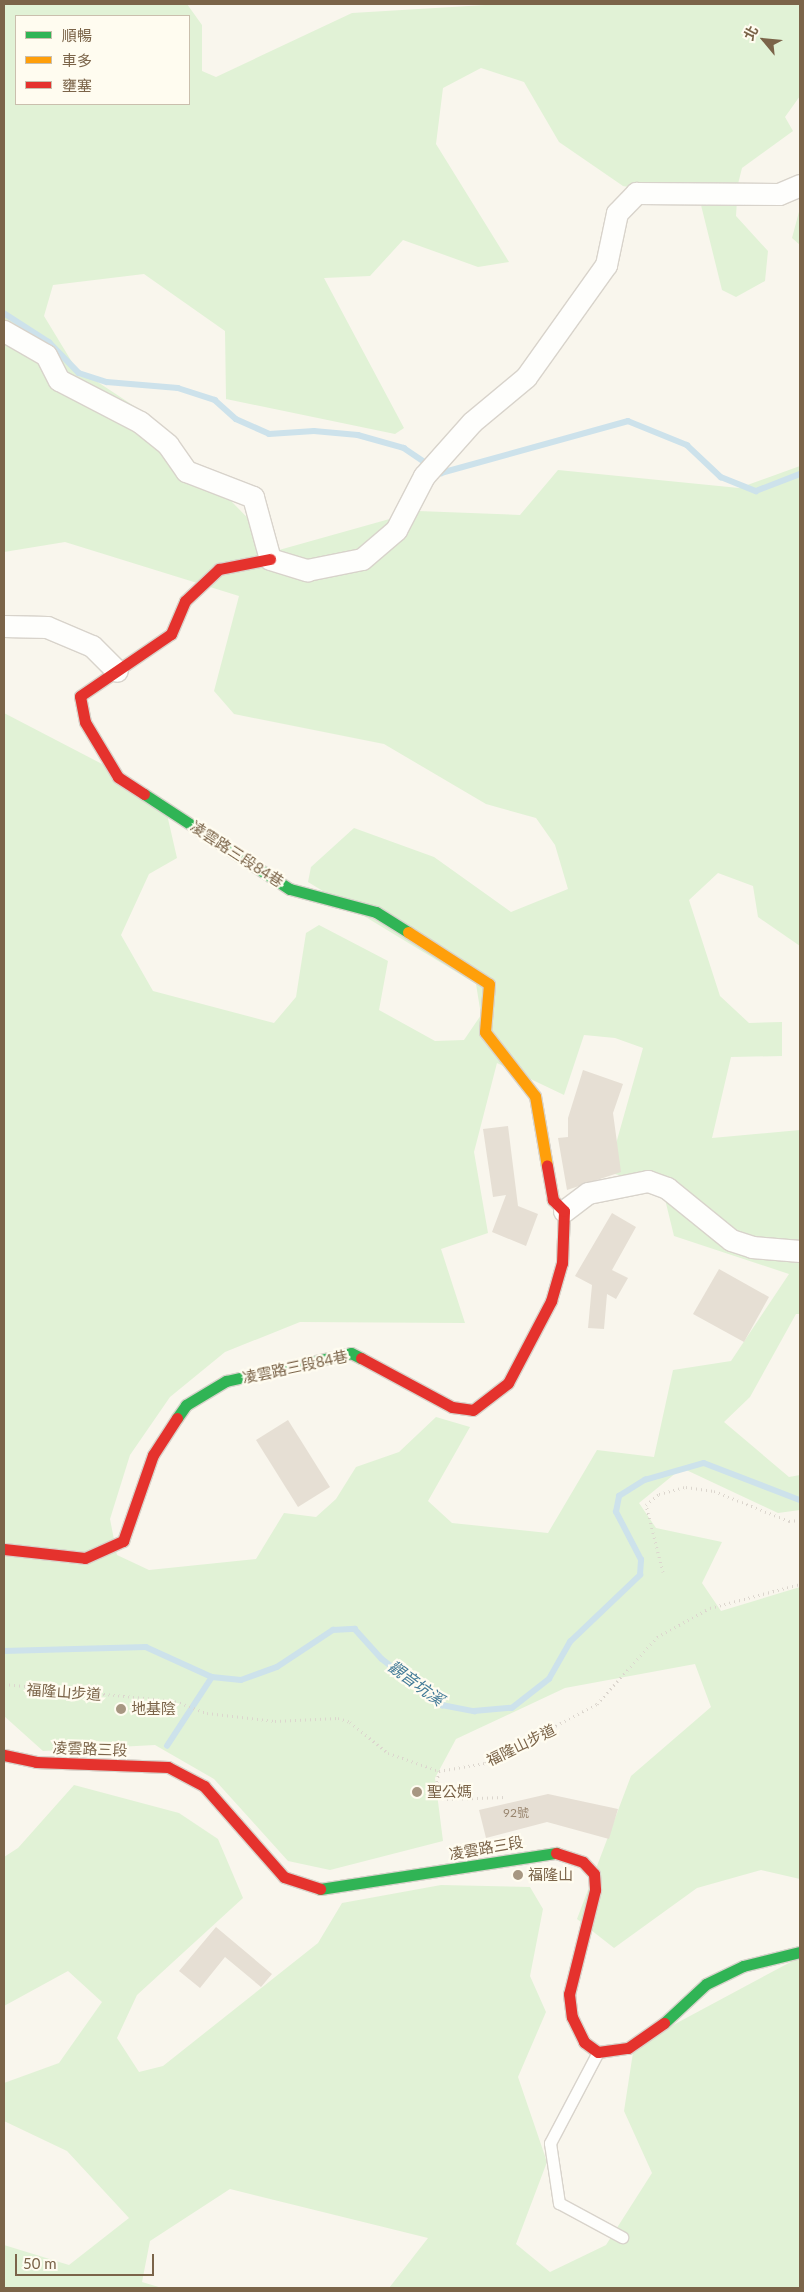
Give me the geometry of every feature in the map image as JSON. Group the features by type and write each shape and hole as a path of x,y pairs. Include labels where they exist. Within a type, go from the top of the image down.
{"street":[{"path":"4,331 46,355 59,380 140,422 168,445 186,471 253,497 270,559 307,570 362,559 396,530 424,476 440,457 472,422 526,378 606,265 617,213 636,193 779,194 800,185"},
{"name":"凌雲路三段84巷","path":"4,1549 85,1558 123,1541 159,1447 186,1405 226,1381 351,1353 452,1407 473,1410 489,1401 508,1383 551,1301 562,1263 564,1211 553,1200 535,1096 485,1032 489,984 376,912 290,889 118,777 85,722 80,696 171,634 185,601 219,569 270,559"},
{"path":"4,626 46,627 92,646 117,671"},
{"path":"564,1211 588,1193 648,1181 667,1188 731,1240 752,1247 800,1251"},
{"name":"凌雲路三段","path":"4,1754 36,1762 168,1767 204,1786 284,1877 314,1890 552,1852 582,1862 594,1874 595,1890 569,1994 572,2017 584,2042 598,2052"},
{"path":"598,2052 628,2048 654,2032 706,1984 743,1966 800,1952"}],"lane":[{"path":"598,2052 550,2143 559,2203 622,2237"}],"path":[{"path":"663,1572 646,1506 659,1494 686,1487 714,1490 789,1521 800,1520"},
{"name":"福隆山步道","path":"4,1684 175,1701 207,1713 275,1721 338,1718 350,1722 388,1753 439,1771 486,1763 597,1704 657,1637 710,1608 800,1584"},
{"path":"439,1771 434,1791 447,1799 505,1797"}],"green space":[{"path":"4,4 187,4 202,25 202,71 216,77 352,13 502,4 800,4 800,96 785,117 793,131 742,168 738,184 736,216 768,251 765,281 736,297 722,290 700,201 623,186 559,142 524,82 481,68 443,88 436,144 509,262 478,267 403,240 370,276 324,278 404,428 395,434 226,399 225,331 144,274 53,285 44,316 75,367 146,414 279,550 418,511 520,515 558,470 739,488 800,466 800,946 758,917 753,886 718,873 689,900 720,996 749,1023 782,1022 782,1056 731,1057 712,1138 800,1130 800,1314 796,1314 750,1397 724,1422 789,1477 800,1475 800,1510 778,1513 682,1468 639,1503 656,1528 722,1542 702,1583 721,1611 800,1587 800,1879 761,1870 697,1888 614,1948 577,1919 631,1776 711,1707 695,1664 565,1688 456,1739 435,1778 443,1841 330,1870 288,1861 214,1779 155,1745 43,1751 4,1716 4,713 104,765 166,810 177,858 149,874 121,935 153,991 274,1023 296,997 306,933 319,925 388,961 379,1010 435,1041 464,1040 481,1015 476,984 308,882 311,867 354,828 434,857 511,912 568,889 555,845 536,818 486,804 384,744 234,714 214,691 239,596 65,542 4,552","holes":["584,1035 615,1038 643,1048 608,1172 662,1187 674,1236 789,1274 731,1361 673,1370 654,1457 597,1450 548,1533 452,1523 428,1501 470,1427 436,1417 399,1452 356,1467 336,1499 316,1517 284,1513 256,1559 149,1570 117,1555 110,1519 130,1455 170,1397 225,1352 300,1322 465,1323 441,1249 488,1233 474,1152 497,1063 564,1095"]},
{"path":"800,208 800,245 792,238"},
{"path":"74,1785 179,1813 218,1839 243,1898 137,1995 117,2038 139,2072 163,2066 318,1943 342,1903 441,1885 530,1887 543,1909 530,1976 546,2012 518,2077 547,2162 516,2244 550,2272 606,2245 652,2173 624,2111 634,2046 800,1957 800,2288 389,2288 428,2238 230,2189 150,2241 142,2282 162,2288 4,2288 4,2245 69,2265 129,2218 67,2151 4,2121 4,2083 59,2063 102,2002 68,1971 4,2006 4,1857 18,1848"}],"building":[{"path":"583,1070 623,1084 613,1113 621,1172 567,1190 558,1138 568,1137 568,1118"},
{"path":"508,1126 518,1206 538,1214 526,1246 492,1232 506,1195 493,1197 483,1129"},
{"path":"612,1213 636,1227 612,1270 628,1278 616,1299 607,1294 604,1329 588,1328 592,1285 575,1276"},
{"path":"719,1269 769,1297 744,1342 693,1314"},
{"path":"288,1420 330,1487 298,1507 256,1440"},
{"path":"548,1794 618,1809 609,1839 547,1822 486,1838 479,1810"},
{"path":"216,1927 272,1974 261,1987 225,1957 200,1988 179,1971"}],"waterway":[{"path":"4,313 49,342 79,373 107,382 178,388 215,400 236,419 269,434 314,431 358,435 404,448 441,473 628,421 687,445 721,477 756,491 800,474"},
{"name":"觀音坑溪","path":"4,1651 146,1647 212,1677 241,1680 277,1667 333,1630 355,1629 382,1659 442,1705 474,1711 512,1708 549,1679 570,1642 640,1575 641,1560 616,1512 619,1496 645,1480 704,1463 800,1500"},
{"path":"167,1746 212,1677"}],"traffic: fast":[{"path":"144,794 290,889 376,912 408,932"},
{"path":"177,1418 186,1405 226,1381 351,1353 361,1358"},
{"path":"320,1889 556,1853"},
{"path":"664,2023 706,1984 743,1966 800,1952"}],"traffic: slow":[{"path":"408,932 489,984 485,1032 535,1096 547,1166"}],"traffic: jam":[{"path":"144,794 118,777 85,722 80,696 171,634 185,601 219,569 270,559"},
{"path":"361,1358 452,1407 473,1410 508,1383 551,1301 562,1263 564,1211 553,1200 547,1166"},
{"path":"4,1549 85,1558 123,1541 153,1455 177,1418"},
{"path":"4,1755 36,1762 168,1767 204,1786 284,1877 320,1889"},
{"path":"556,1853 583,1862 594,1874 595,1890 569,1994 572,2017 584,2042 598,2052 628,2048 664,2023"}],"place":[{"name":"地基陰","path":"121,1709"},
{"name":"聖公媽","path":"417,1792"},
{"name":"福隆山","path":"518,1875"}]}
